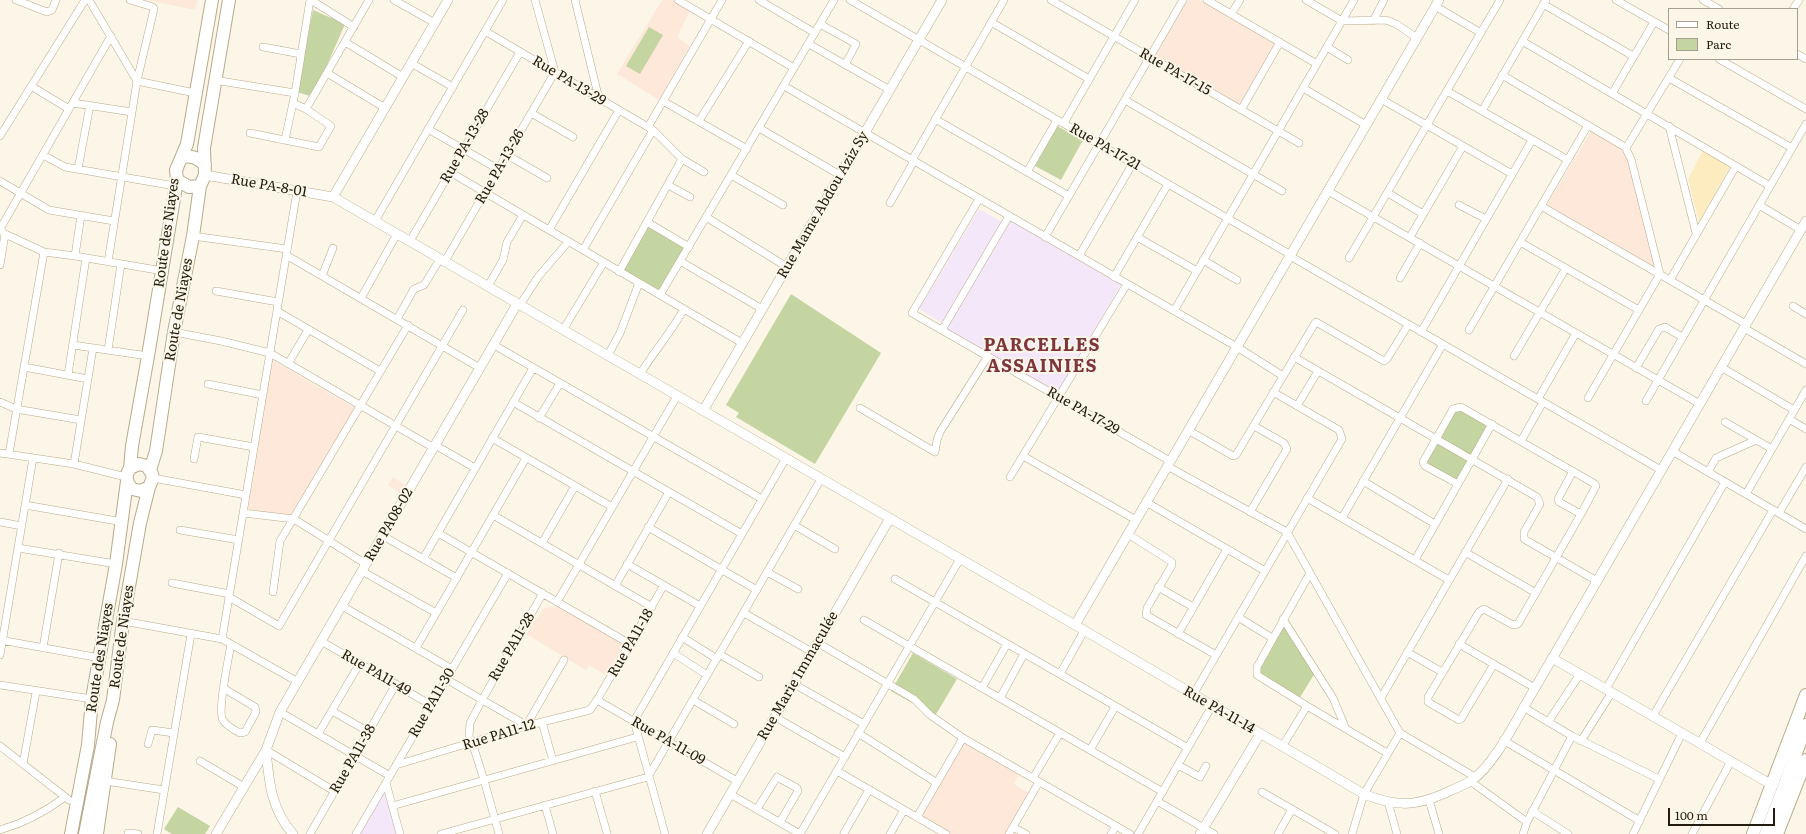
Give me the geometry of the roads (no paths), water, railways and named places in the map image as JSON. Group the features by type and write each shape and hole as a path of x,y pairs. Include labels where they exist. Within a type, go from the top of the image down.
{"main road":[{"name":"Route des Niayes","path":"71,834 88,745 92,701 116,564 132,446 163,271 176,183 176,170 182,158 186,144 212,0"},
{"path":"176,183 189,188 203,176 204,148 214,80 229,0"},
{"path":"182,158 188,156 198,158 203,176"},
{"name":"Route de Niayes","path":"85,834 105,730 113,700 123,621 140,523 151,478 174,332 203,176"},
{"path":"139,464 147,466 151,478 145,489 137,491 132,488 128,475 139,464"},
{"path":"1753,834 1806,695"},
{"path":"97,834 113,724 113,700"},
{"path":"64,834 67,799 92,701"},
{"path":"1766,834 1806,725"},
{"path":"1777,834 1806,760"}],"street":[{"path":"16,0 47,12 52,10 56,0"},
{"path":"0,136 85,0"},
{"path":"89,0 137,81 195,93"},
{"path":"108,262 137,81 154,9 130,0"},
{"path":"285,140 295,93 310,0 354,27"},
{"path":"306,109 369,0"},
{"path":"394,0 435,23"},
{"path":"333,197 448,0"},
{"path":"375,221 503,0"},
{"path":"535,0 555,72"},
{"path":"575,0 599,99"},
{"path":"678,0 794,68"},
{"path":"583,250 664,101 722,0"},
{"path":"759,0 815,33"},
{"path":"660,295 834,0"},
{"name":"Rue PA-17-21","path":"850,0 1661,470"},
{"path":"890,203 935,119 1004,0"},
{"name":"Rue PA-17-15","path":"1051,0 1300,143"},
{"path":"1027,172 1089,79 1135,0"},
{"path":"1045,237 1183,0"},
{"path":"1207,0 1317,64"},
{"path":"1231,14 1240,0"},
{"path":"1306,0 1342,21 1391,22 1417,38"},
{"path":"1174,311 1354,0"},
{"path":"1373,21 1384,0"},
{"path":"1349,258 1500,0"},
{"path":"1618,0 1668,29"},
{"path":"1703,0 1713,2"},
{"name":"Rue Mame Abdou Aziz Sy","path":"703,411 941,1"},
{"path":"1482,111 1545,2 1633,56"},
{"path":"1075,625 1437,3 1481,33"},
{"path":"991,22 1089,79"},
{"path":"1612,92 1654,22"},
{"path":"820,24 856,44 845,65"},
{"name":"Rue PA-13-29","path":"485,31 650,129 682,159 704,172"},
{"path":"0,265 2,231 21,193 111,36"},
{"path":"699,122 748,41"},
{"path":"1522,41 1648,113 1770,186"},
{"path":"345,42 403,77"},
{"path":"1241,110 1280,42"},
{"path":"809,44 890,90"},
{"path":"263,47 301,54"},
{"path":"1327,47 1348,60"},
{"name":"Rue PA-13-28","path":"410,241 520,52"},
{"path":"1626,148 1679,60"},
{"path":"1720,60 1806,110"},
{"path":"1730,66 1733,60"},
{"path":"411,63 453,87"},
{"name":"Rue PA-13-26","path":"397,319 414,289 424,285 485,193 555,72"},
{"path":"327,74 385,108"},
{"path":"1502,75 1626,148 1631,159 1660,274 1588,398"},
{"path":"1669,78 1792,148"},
{"path":"214,80 295,93"},
{"path":"31,86 71,106 90,105 132,112"},
{"path":"784,86 1114,276 1283,376"},
{"path":"1303,88 1366,125"},
{"path":"1447,91 1568,160"},
{"path":"1381,99 1512,174"},
{"path":"1125,100 1282,191"},
{"path":"664,101 746,149"},
{"path":"250,133 317,147 321,145 331,126 306,109 293,103"},
{"path":"78,169 90,105"},
{"path":"549,230 619,110"},
{"path":"531,113 573,137"},
{"path":"935,119 1069,196"},
{"path":"1646,401 1806,124"},
{"path":"1469,330 1588,125"},
{"path":"1669,126 1696,233"},
{"path":"759,128 840,175"},
{"path":"428,129 498,169"},
{"path":"1421,332 1532,140"},
{"path":"1410,237 1463,146"},
{"path":"43,155 65,167 122,177 176,183"},
{"path":"507,155 547,178"},
{"path":"619,272 682,159"},
{"path":"1079,256 1133,163"},
{"path":"1670,280 1736,166"},
{"path":"450,172 742,343"},
{"path":"731,175 783,205"},
{"name":"Rue PA-8-01","path":"203,176 333,197"},
{"path":"0,181 49,210 114,221"},
{"path":"1114,276 1168,184"},
{"path":"668,185 690,197"},
{"path":"1328,190 1700,404"},
{"path":"222,639 297,191"},
{"path":"1388,192 1423,214"},
{"name":"Rue PA-11-14","path":"333,197 1075,625 1364,794 1388,802 1404,804 1429,800 1473,779"},
{"name":"Rue PA-17-29","path":"980,199 912,313 1059,397 1250,512 1287,532"},
{"path":"1458,205 1486,219"},
{"path":"1759,205 1801,230"},
{"path":"1541,206 1704,300 1806,364"},
{"path":"75,256 81,215"},
{"path":"488,286 503,260 507,242 523,215"},
{"path":"942,330 1009,216"},
{"path":"706,217 787,267"},
{"path":"1473,779 1488,763 1535,688 1806,221"},
{"path":"647,222 689,247"},
{"path":"2,231 44,252 163,271"},
{"path":"361,298 398,234"},
{"path":"193,236 287,252 322,276 480,368"},
{"path":"1137,237 1197,272"},
{"path":"518,304 538,277 568,242"},
{"path":"1520,242 1639,310"},
{"path":"1400,278 1420,243"},
{"path":"322,276 333,248"},
{"path":"9,454 44,252"},
{"path":"68,375 86,258"},
{"path":"1203,260 1237,280"},
{"path":"680,261 762,309"},
{"path":"564,330 604,262"},
{"path":"108,350 121,264"},
{"path":"1514,356 1566,268"},
{"path":"608,355 620,333 639,283"},
{"path":"1010,477 1127,284"},
{"path":"216,291 278,302"},
{"name":"Rue PA08-02","path":"216,834 266,750 280,712 518,304"},
{"path":"1794,306 1806,314"},
{"path":"172,583 229,595 280,626 463,310"},
{"path":"640,374 654,351 672,330 684,310"},
{"path":"277,311 380,371"},
{"path":"1188,430 1234,456 1237,454 1254,426 1313,324 1316,322 1386,361 1408,324"},
{"path":"273,592 280,541 408,326"},
{"path":"1636,368 1659,329 1665,327 1682,337"},
{"path":"288,364 308,330"},
{"path":"174,332 221,341 270,353 360,406 475,468"},
{"path":"1521,441 1540,401 1576,333"},
{"path":"1342,518 1443,344"},
{"path":"73,345 148,356"},
{"path":"494,345 762,499"},
{"path":"74,464 93,348"},
{"path":"860,408 935,452 940,432 988,356"},
{"path":"1294,357 1436,440 1508,479 1540,500 1540,504 1524,532 1524,539 1597,581"},
{"path":"24,368 88,378"},
{"path":"423,558 534,368"},
{"path":"1721,368 1794,410"},
{"path":"1298,406 1318,371"},
{"path":"539,418 560,383"},
{"path":"208,384 263,395"},
{"path":"1746,494 1806,390"},
{"path":"1193,695 1342,438 1339,430 1273,392"},
{"path":"558,602 677,396"},
{"path":"0,402 16,409 82,420"},
{"path":"513,402 742,534"},
{"path":"1458,484 1424,464 1453,408 1461,407 1595,484 1596,486 1518,624 1513,625 1484,609 1478,612 1442,672 1427,700 1428,702 1459,720 1463,718 1494,664"},
{"path":"1789,419 1806,429"},
{"path":"1725,422 1772,449"},
{"path":"1415,560 1492,424"},
{"path":"1250,512 1287,449 1284,443 1254,426"},
{"path":"194,459 198,437 254,447"},
{"path":"492,438 612,508"},
{"path":"1708,472 1716,458 1756,440"},
{"path":"1672,451 1806,529"},
{"path":"0,453 74,464 128,475"},
{"path":"1023,456 1136,520"},
{"path":"0,654 33,458"},
{"path":"416,648 526,458"},
{"path":"665,834 637,737 634,721 786,458"},
{"path":"1653,716 1776,511 1806,467"},
{"path":"1572,471 1558,499 1559,502 1581,514"},
{"path":"151,478 246,495"},
{"path":"446,833 648,777 821,479"},
{"path":"1381,698 1508,479"},
{"path":"1363,481 1435,524"},
{"path":"1582,741 1725,482"},
{"path":"542,544 575,486"},
{"path":"614,586 669,492"},
{"path":"1307,498 1449,580"},
{"path":"1146,502 1265,571"},
{"path":"25,506 122,522"},
{"path":"243,513 294,519 329,541 364,567 436,613"},
{"path":"493,516 652,607"},
{"name":"Rue Marie Immaculée","path":"707,834 890,518"},
{"path":"0,522 22,526"},
{"path":"794,525 835,549"},
{"path":"648,527 757,590"},
{"path":"180,530 239,540"},
{"path":"438,532 630,644"},
{"path":"1287,532 1400,733 1473,779 1527,822"},
{"path":"1128,534 1172,562 1172,565 1147,608 1146,615 1216,655"},
{"path":"383,536 457,578"},
{"path":"18,548 116,564"},
{"path":"1178,634 1227,549"},
{"path":"1465,552 1536,592"},
{"path":"43,648 59,554"},
{"path":"1700,743 1806,556"},
{"path":"730,794 800,834 960,559"},
{"path":"627,564 700,606"},
{"path":"767,572 798,589"},
{"name":"Rue PA11-30","path":"356,834 508,573"},
{"path":"1310,573 1272,638 1257,667 1257,675 1306,706 1387,753"},
{"path":"895,579 1188,748"},
{"name":"Rue PA11-18","path":"598,700 664,585"},
{"path":"1158,587 1193,607"},
{"name":"Rue PA11-28","path":"499,834 472,742 468,737 470,723 543,593"},
{"path":"342,606 452,669"},
{"path":"744,613 812,652"},
{"path":"1238,618 1272,638"},
{"path":"1283,619 1333,698 1346,729"},
{"path":"864,620 1163,792"},
{"path":"123,621 222,639 298,682"},
{"path":"1060,674 1084,631"},
{"path":"158,834 164,790 191,634"},
{"path":"682,637 759,677"},
{"path":"1,641 100,658"},
{"name":"Rue PA11-49","path":"321,641 432,705"},
{"path":"818,643 914,699 939,722 963,738 1130,834"},
{"path":"223,688 255,707 256,712 251,723 244,732 240,733 221,718 223,688 231,644"},
{"path":"982,688 1006,644"},
{"path":"1459,644 1535,688"},
{"path":"1407,652 1442,672"},
{"path":"673,653 708,675"},
{"path":"1000,698 1024,654"},
{"path":"1552,658 1772,785"},
{"path":"446,679 526,726 564,660"},
{"path":"318,734 360,663"},
{"path":"1548,722 1580,674"},
{"name":"Rue PA11-38","path":"310,834 396,684"},
{"path":"794,684 864,724"},
{"path":"0,685 92,701"},
{"path":"23,764 36,692"},
{"name":"Rue PA-11-09","path":"598,700 737,781"},
{"name":"Rue PA11-12","path":"396,765 526,726 590,710 598,700"},
{"path":"693,700 734,724"},
{"path":"1138,834 1212,706"},
{"path":"1282,747 1306,706"},
{"path":"1090,750 1115,707"},
{"path":"1523,707 1572,736 1659,779"},
{"path":"332,711 369,732"},
{"path":"280,712 390,776"},
{"path":"775,717 845,757"},
{"path":"542,722 553,761"},
{"path":"148,744 152,730 174,734"},
{"path":"1009,834 1060,733"},
{"path":"1349,833 1364,794 1400,733"},
{"path":"1633,834 1682,733"},
{"path":"858,734 937,783"},
{"path":"1202,831 1260,734"},
{"path":"1523,834 1532,811 1572,736"},
{"path":"392,806 637,737"},
{"path":"917,817 963,738"},
{"path":"1503,740 1640,821"},
{"path":"0,746 67,799 30,819 0,830"},
{"path":"266,750 334,791"},
{"path":"266,750 269,776 276,809 283,823 293,834"},
{"path":"200,761 244,787"},
{"path":"1692,834 1731,761"},
{"path":"1178,765 1200,777 1206,766"},
{"path":"837,771 946,834"},
{"path":"757,809 777,777 797,788 798,791 780,822"},
{"path":"105,781 164,790"},
{"path":"386,783 400,834"},
{"path":"844,833 869,790"},
{"path":"595,791 607,833"},
{"path":"1262,792 1335,834"},
{"path":"1429,800 1439,834"},
{"path":"1157,801 1202,831 1214,834"},
{"path":"1388,802 1397,834"},
{"path":"545,805 553,834"},
{"path":"1278,834 1292,809"},
{"path":"890,834 904,810"},
{"path":"1532,811 1568,834"},
{"path":"1111,834 1116,826"},
{"path":"1013,827 1026,834"},
{"path":"128,833 138,834"}],"district":[{"name":"PARCELLES ASSAINIES","path":"1042,356"}]}
